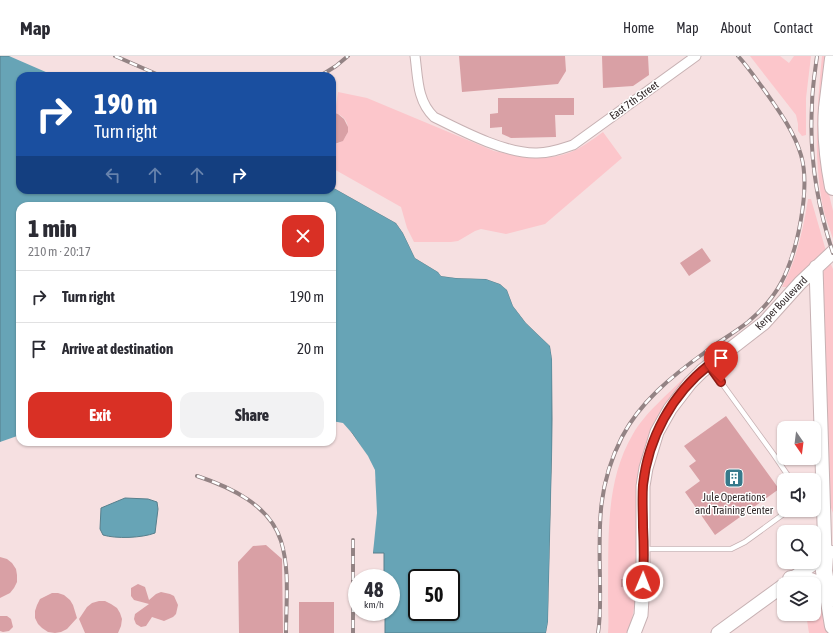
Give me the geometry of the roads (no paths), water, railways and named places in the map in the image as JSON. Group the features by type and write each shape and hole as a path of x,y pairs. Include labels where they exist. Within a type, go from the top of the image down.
{"highway":[{"path":"833,59 827,108 828,161 833,187"},
{"path":"829,553 824,571 833,626"},
{"path":"821,587 829,600"}],"main road":[{"name":"Kerper Boulevard","path":"634,633 642,615 644,548 643,486 646,468 657,432 670,409 690,383 709,365 764,323 816,267 833,252"},
{"path":"795,577 829,553 816,267"},
{"path":"718,633 777,590"},
{"path":"642,615 644,633"}],"street":[{"name":"East 7th Street","path":"415,56 422,103 426,110 434,117 504,147 522,152 538,153 551,152 573,145 696,56"}],"lane":[{"path":"709,365 786,473"},
{"path":"644,548 731,549 745,542 779,517"}],"water":[{"path":"0,56 23,56 61,72 16,72 16,194 336,194 336,189 396,223 403,233 415,258 438,272 441,276 486,279 500,284 507,290 513,306 526,323 550,346 552,359 552,450 548,622 546,633 385,633 385,621 400,621 400,569 384,569 384,553 373,553 372,526 375,516 375,480 370,461 352,433 343,425 336,424 336,202 16,202 16,441 0,447"},
{"path":"125,498 148,499 157,502 158,509 155,533 129,537 103,535 100,529 101,508"}],"railway":[{"path":"115,56 152,72"},
{"path":"326,72 348,56"},
{"path":"598,633 600,620 601,506 608,472 622,437 638,412 658,390 692,362 748,322 766,304 781,283 787,270 797,238 801,220 804,185 804,169 801,155 790,129 781,114 738,56"},
{"path":"817,56 812,99 811,124 813,162 819,199 827,235 833,253"},
{"path":"197,476 210,480 247,499 268,517 276,528 281,541 286,563 286,633"},
{"path":"353,540 353,633"}],"place":[{"name":"Jule Operations and Training Center","path":"734,478"}]}
